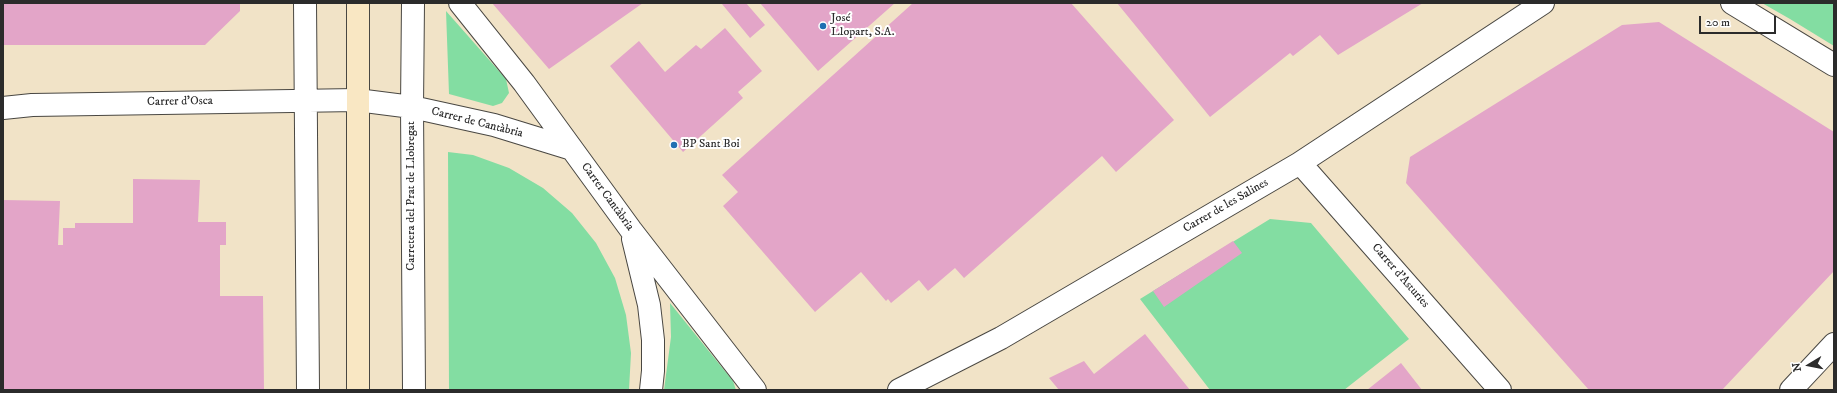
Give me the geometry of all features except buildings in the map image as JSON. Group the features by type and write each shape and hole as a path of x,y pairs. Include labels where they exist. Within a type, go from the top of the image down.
{"street":[{"path":"305,3 308,390"},
{"path":"358,3 358,390"},
{"name":"Carretera del Prat de Llobregat","path":"413,3 412,107 414,390"},
{"name":"Carrer Cantàbria","path":"460,3 524,83 631,230 755,390"},
{"name":"Carrer de les Salines","path":"899,390 1001,338 1300,163 1543,3"},
{"path":"1732,3 1834,65"},
{"name":"Carrer d'Osca","path":"3,108 32,105 357,100"},
{"name":"Carrer de Cantàbria","path":"357,100 412,107 494,125 572,149"},
{"name":"Carrer d'Asturies","path":"1300,163 1500,390"},
{"path":"631,230 649,305 653,348 651,390"},
{"path":"1791,390 1834,344"}],"green space":[{"path":"1762,3 1834,3 1834,46 1790,19"},
{"path":"446,11 506,79 509,93 502,103 493,106 449,94"},
{"path":"448,152 473,155 509,168 543,188 572,213 596,243 615,278 626,315 631,353 629,390 449,390"},
{"path":"1270,219 1311,223 1409,339 1344,390 1210,390 1140,299"},
{"path":"670,303 733,381 736,390 664,390 671,337"}],"place":[{"name":"José Llopart, S.A.","path":"823,26"},
{"name":"BP Sant Boi","path":"674,145"}]}
